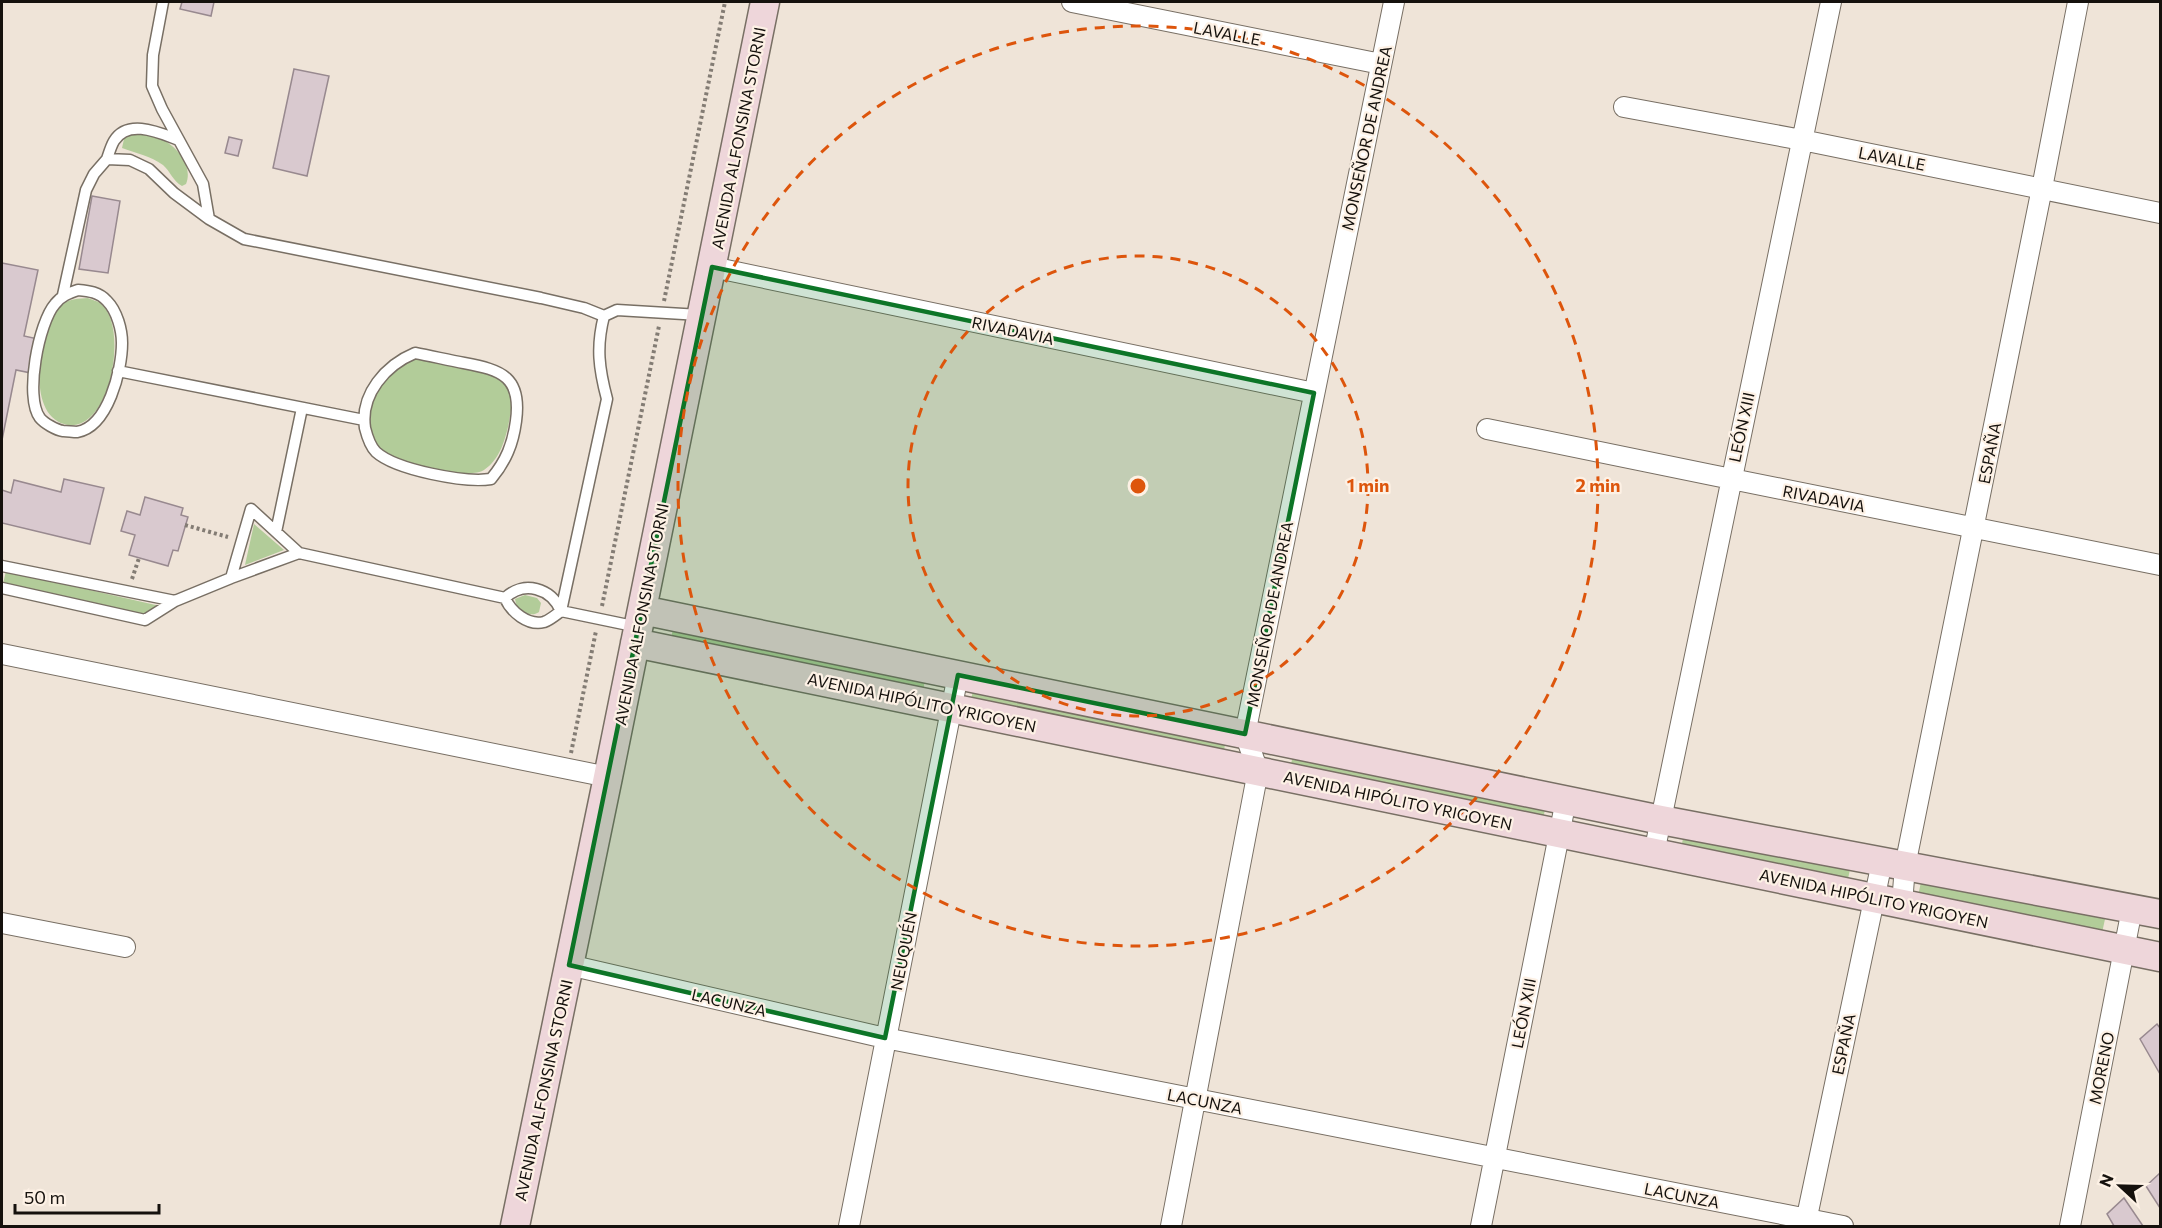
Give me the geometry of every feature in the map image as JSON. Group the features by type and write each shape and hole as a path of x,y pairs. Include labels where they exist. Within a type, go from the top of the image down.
{"main road":[{"name":"AVENIDA ALFONSINA STORNI","path":"515,1227 765,2"},
{"name":"AVENIDA HIPÓLITO YRIGOYEN","path":"639,627 958,675 1661,820 2160,914"},
{"name":"AVENIDA HIPÓLITO YRIGOYEN","path":"639,627 951,708 2160,957"}],"street":[{"name":"LAVALLE","path":"1072,2 1382,64"},
{"name":"MONSEÑOR DE ANDREA","path":"1245,734 1394,2"},
{"name":"LEÓN XIII","path":"1654,853 1831,2"},
{"name":"ESPAÑA","path":"1806,1223 1873,898 1893,864 1975,527 2078,2"},
{"name":"LAVALLE","path":"1624,107 1802,140 2160,213"},
{"name":"RIVADAVIA","path":"712,267 1314,393"},
{"name":"RIVADAVIA","path":"1487,429 2160,566"},
{"path":"2,654 608,777"},
{"name":"NEUQUÉN","path":"849,1227 958,675"},
{"path":"1171,1227 1258,771 1245,734"},
{"name":"LEÓN XIII","path":"1481,1227 1566,800"},
{"name":"ESPAÑA","path":"1893,864 1902,904"},
{"name":"MORENO","path":"2070,1227 2132,909"},
{"path":"2,923 125,947"},
{"name":"LACUNZA","path":"569,965 885,1038 1494,1158 1806,1223 1843,1227"}],"lane":[{"path":"163,2 153,55 152,86 203,184 209,219"},
{"path":"63,295 86,190 94,174 107,159 114,141 124,130 135,128 179,140"},
{"path":"107,159 130,160 149,170 174,194 209,219 244,239 541,298 584,308 604,316 617,310 702,315"},
{"path":"78,290 95,292 107,300 117,316 122,343 118,371 106,407 96,421 78,432 57,430 40,418 33,398 35,360 43,324 54,304 63,295 78,290"},
{"path":"561,611 607,399 599,367 599,334 604,316"},
{"path":"415,353 492,368 506,376 515,390 518,407 511,449 502,466 491,479 475,481 407,468 390,462 374,451 367,437 364,420 370,394 376,382 400,359 415,353"},
{"path":"118,371 364,420"},
{"path":"276,532 302,408"},
{"path":"231,578 251,509 299,553 505,598 517,616 531,621 544,622 561,611 639,627"},
{"path":"2,588 145,620 175,601 299,553"},
{"path":"2,566 175,601"},
{"path":"505,598 510,593 525,588 540,590 556,599 561,611"}],"path":[{"path":"568,769 725,2"},
{"path":"185,525 241,541"},
{"path":"128,591 139,558"}],"highlighted area":[{"path":"712,267 1314,393 1245,734 958,675 885,1038 569,965"}],"green space":[{"path":"128,134 155,136 171,145 187,167 186,184 182,186 179,184 158,162 122,148"},
{"path":"88,298 101,304 109,316 114,333 111,375 105,395 95,412 83,422 68,425 54,419 45,407 40,390 42,351 47,332 62,305 71,300"},
{"path":"417,358 481,371 503,383 509,391 511,409 505,439 497,456 484,470 476,473 448,472 415,464 388,454 375,442 371,434 370,415 378,387 394,370"},
{"path":"254,524 284,550 245,565"},
{"path":"6,571 160,606 145,615 3,584"},
{"path":"525,595 537,598 541,603 539,612 528,614 517,608 515,599"},
{"path":"673,629 925,679 923,693 670,643"},
{"path":"973,690 1226,740 1223,755 970,705"},
{"path":"1293,755 1546,805 1543,819 1290,769"},
{"path":"1684,834 1850,869 1847,884 1681,848"},
{"path":"1921,882 2105,919 2102,933 1918,896"}],"building":[{"path":"182,2 214,2 211,16 180,9"},
{"path":"294,69 329,76 307,176 273,168"},
{"path":"229,137 242,140 238,156 225,153"},
{"path":"92,196 120,201 108,273 79,269"},
{"path":"2,263 38,270 24,336 38,339 31,373 16,370 2,440"},
{"path":"64,479 104,488 90,544 2,523 2,490 11,493 14,480 61,492"},
{"path":"145,497 183,508 181,515 188,517 178,551 173,550 168,566 129,555 135,535 121,531 127,511 140,515"},
{"path":"2157,1024 2160,1028 2160,1074 2140,1039"},
{"path":"2160,1173 2160,1208 2146,1186"},
{"path":"2124,1198 2143,1226 2114,1226 2107,1214"}]}
